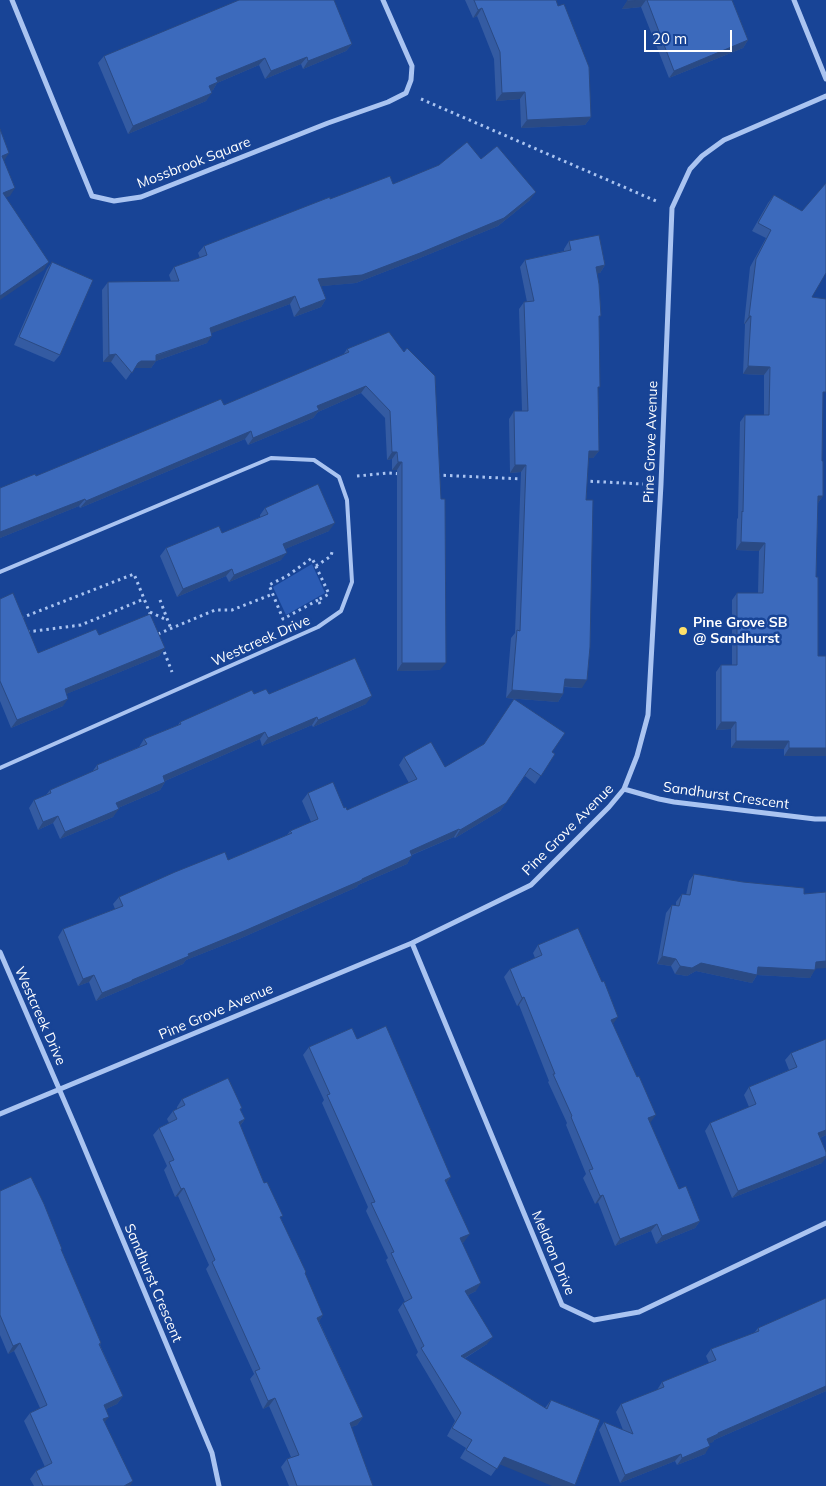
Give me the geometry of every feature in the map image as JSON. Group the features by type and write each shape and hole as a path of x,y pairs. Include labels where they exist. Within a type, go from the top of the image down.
{"street":[{"name":"Mossbrook Square","path":"12,0 92,196 114,202 141,197 328,123 388,102 406,93"},
{"path":"383,0 412,66 411,80 406,93"},
{"path":"794,0 826,79"},
{"name":"Pine Grove Avenue","path":"0,1114 412,943 531,884 609,807 624,789 637,756 648,715 661,484 672,208 690,170 702,156 724,140 826,96"},
{"name":"Sandhurst Crescent","path":"624,789 674,802 826,819"},
{"name":"Meldron Drive","path":"412,943 562,1305 594,1320 639,1312 826,1224"},
{"name":"Westcreek Drive","path":"0,952 60,1090"},
{"name":"Sandhurst Crescent","path":"60,1090 212,1454 219,1486"}],"lane":[{"path":"0,572 271,458 314,460 339,477"},
{"name":"Westcreek Drive","path":"0,768 318,628 340,611 352,582 347,500 339,477"}],"path":[{"path":"406,93 672,208"},
{"path":"339,477 388,473 407,474"},
{"path":"436,475 524,479"},
{"path":"582,481 661,484"},
{"path":"312,558 330,594 318,600 284,619 269,585 287,576 312,558"},
{"path":"21,618 134,574 152,619"},
{"path":"155,627 158,634 215,610 232,610 273,594"},
{"path":"27,632 81,625 144,599"},
{"path":"160,600 171,628"},
{"path":"318,600 327,621"},
{"path":"18,610 30,639"},
{"path":"149,612 168,620"},
{"path":"161,644 178,690"}],"shaded area":[{"path":"312,564 325,593 286,615 273,587"}],"building":[{"path":"239,0 334,0 352,44 308,61 307,57 271,71 265,58 216,78 218,82 209,86 212,93 133,126 104,56"},
{"path":"474,0 556,0 558,6 564,4 589,67 591,117 527,120 525,92 502,93 500,52 482,8 478,10"},
{"path":"647,0 732,0 748,40 674,71"},
{"path":"0,129 9,153 2,156 15,188 3,193 49,262 0,296"},
{"path":"467,142 481,159 497,146 536,192 504,218 420,253 362,275 318,279 326,299 300,309 295,296 210,328 212,336 156,355 156,361 141,361 132,373 116,354 109,355 108,282 179,281 174,267 207,255 204,246 390,176 393,184 439,165"},
{"path":"826,183 826,273 812,297 826,299 826,392 823,392 823,496 818,496 816,577 818,577 818,656 826,656 826,748 789,748 789,741 736,741 736,722 721,722 721,665 737,665 737,593 763,593 765,543 741,542 745,415 769,415 770,367 748,366 751,316 749,316 756,259 771,230 758,223 774,195 802,211"},
{"path":"599,235 605,265 596,267 601,316 599,316 599,451 589,451 586,500 593,500 590,647 587,680 565,679 563,694 512,690 517,630 520,631 526,465 515,465 514,411 528,411 524,302 534,301 525,260 571,250 569,241"},
{"path":"52,262 93,280 60,355 19,337"},
{"path":"389,332 404,352 407,348 435,376 441,499 445,499 446,663 402,663 402,462 398,462 397,452 392,452 390,411 366,386 317,406 319,410 253,438 251,431 86,501 85,499 0,532 0,488 35,474 36,476 221,399 224,405 349,352 347,349"},
{"path":"318,484 335,523 283,544 287,553 234,575 232,569 183,589 166,548 219,526 222,533 268,514 265,508"},
{"path":"13,593 38,653 96,629 99,635 150,614 165,648 65,689 68,699 17,720 0,681 0,599"},
{"path":"355,658 372,696 318,720 317,717 268,738 265,732 163,776 165,782 116,803 119,809 65,832 58,816 43,822 34,800 51,793 50,790 98,769 97,765 147,744 144,739 181,724 180,722 252,690 254,694 266,689 269,694"},
{"path":"514,699 565,733 552,752 555,754 541,776 530,768 506,803 460,830 410,851 412,856 362,880 188,954 189,956 132,981 102,993 94,975 83,979 63,929 123,906 119,897 175,872 225,852 228,860 292,833 290,831 318,819 308,793 333,782 344,808 346,807 347,810 417,779 404,757 431,742 445,767 484,744"},
{"path":"694,874 743,882 804,888 804,894 826,892 826,961 816,962 815,970 758,967 757,975 701,963 692,968 680,966 676,959 662,956 672,905 679,906 682,894 690,895"},
{"path":"578,928 602,982 604,981 618,1017 611,1020 656,1115 648,1118 679,1189 686,1186 700,1221 662,1236 657,1224 620,1239 603,1195 600,1196 589,1170 593,1169 553,1074 555,1074 524,997 522,998 510,969 542,955 538,945"},
{"path":"386,1026 451,1177 445,1180 470,1234 460,1238 481,1283 465,1291 493,1337 461,1356 547,1409 551,1400 600,1420 575,1485 504,1457 497,1469 466,1450 472,1440 452,1428 461,1413 421,1348 424,1346 403,1303 412,1298 391,1253 394,1252 371,1203 375,1202 327,1095 330,1094 309,1047 352,1028 357,1039"},
{"path":"826,1039 826,1130 818,1133 826,1156 738,1191 710,1123 756,1104 749,1087 797,1067 791,1053"},
{"path":"228,1078 245,1119 239,1122 264,1183 267,1182 283,1216 280,1217 306,1272 323,1315 317,1318 363,1417 350,1423 373,1486 297,1486 287,1459 299,1455 275,1398 268,1401 255,1371 260,1369 212,1262 215,1260 184,1188 181,1189 169,1162 174,1160 159,1128 177,1119 173,1111 185,1105 182,1099"},
{"path":"31,1177 101,1343 99,1344 123,1396 104,1405 109,1417 103,1419 133,1481 124,1486 43,1486 36,1471 52,1463 30,1413 47,1405 20,1343 13,1346 0,1315 0,1191"},
{"path":"826,1298 826,1386 718,1433 707,1439 710,1446 682,1458 681,1454 625,1475 604,1422 633,1434 621,1404 664,1387 662,1382 716,1360 711,1349 759,1331 758,1328"}],"place":[{"name":"Pine Grove SB @ Sandhurst","path":"683,631"}]}
